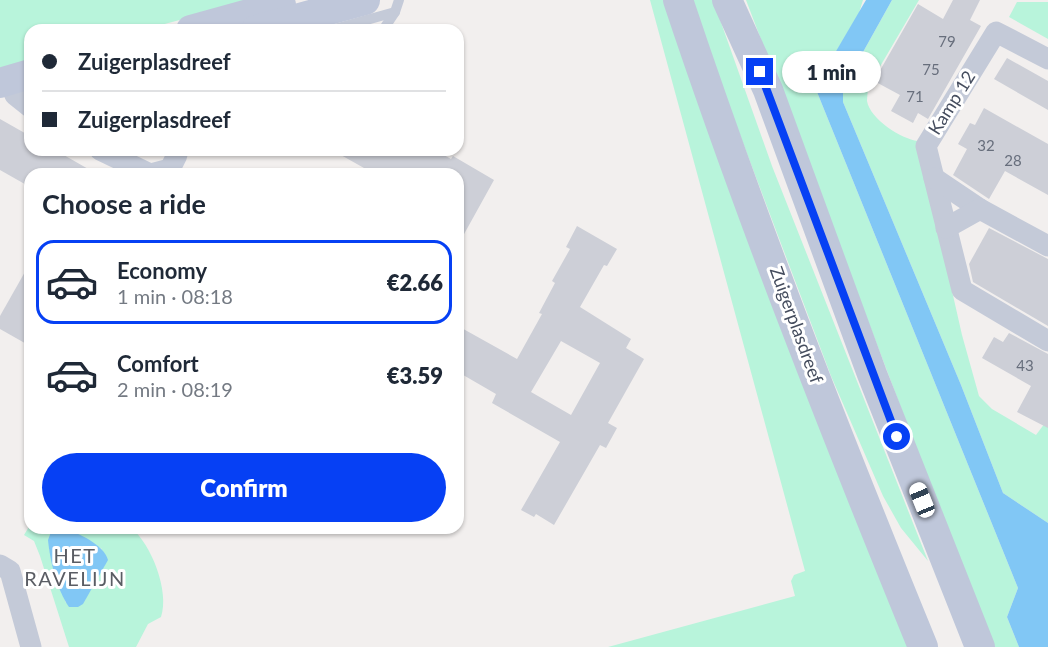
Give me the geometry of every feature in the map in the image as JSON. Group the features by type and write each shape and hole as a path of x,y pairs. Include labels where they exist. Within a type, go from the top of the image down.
{"main road":[{"path":"265,24 298,0"},
{"path":"268,24 366,0"},
{"name":"Zuigerplasdreef","path":"678,0 707,87 843,451 923,647"},
{"path":"727,0 768,90 872,374 980,647"}],"street":[{"name":"Kamp 12","path":"1048,59 996,32 926,146 962,290 1048,341"},
{"path":"121,156 165,168"},
{"path":"934,178 980,209 1048,246"},
{"path":"946,228 980,209"},
{"path":"0,565 10,571 31,647"}],"lane":[{"path":"387,24 399,0"},
{"path":"352,24 395,12"}],"green space":[{"path":"0,0 255,0 165,24 24,24 24,62 0,68"},
{"path":"650,0 670,0 911,647 608,647 795,596 791,581 794,575 805,571"},
{"path":"689,0 713,0 772,166 928,561 901,528 883,496 831,376"},
{"path":"746,0 863,0 859,13 815,87 1018,588 1007,617 1019,647 992,647"},
{"path":"892,0 919,0 868,87 869,108 887,127 918,141 962,335 979,396 992,409 1036,435 1048,419 1048,523 1003,493 961,385 843,102 843,88"},
{"path":"1017,2 1048,2 1048,39 1009,17"},
{"path":"25,534 59,534 49,548 66,603 102,549 76,534 137,534 152,556 161,582 163,607 161,617 148,624 136,647 69,647 34,541"}],"water":[{"path":"866,0 892,0 843,88 843,102 961,385 1003,493 1048,523 1048,647 1019,647 1007,617 1018,588 815,87"},
{"path":"50,534 78,534 96,544 106,554 108,560 83,604 78,607 69,607 65,600 55,575 48,540"}],"building":[{"path":"953,0 980,0 970,20 981,26 928,119 918,113 913,123 891,111 900,95 874,81 918,4 943,19"},
{"path":"1007,58 1048,81 1048,110 994,79"},
{"path":"984,108 1048,144 1048,195 1005,171 989,199 953,175 967,149 958,144 970,123 975,125"},
{"path":"0,119 24,133 24,156 66,156 86,168 24,168 24,184 0,170"},
{"path":"343,156 446,156 451,159 453,156 494,180 464,234 464,168 364,168"},
{"path":"577,226 617,249 607,266 604,265 580,307 631,339 626,348 644,359 608,423 617,428 606,448 600,445 554,525 536,514 534,517 521,510 560,442 492,403 496,394 464,375 464,329 517,359 542,314 539,313 555,283 552,281 570,249 566,247","holes":["561,341 600,363 571,415 531,392"]},
{"path":"989,228 1048,259 1048,326 973,282 969,264"},
{"path":"24,274 24,343 0,329 0,316"},
{"path":"1009,333 1048,354 1048,428 1017,412 1031,386 982,358 994,337 1003,342"}],"district":[{"name":"HET RAVELIJN","path":"75,568"}],"route":[{"path":"760,72 897,437"}]}
